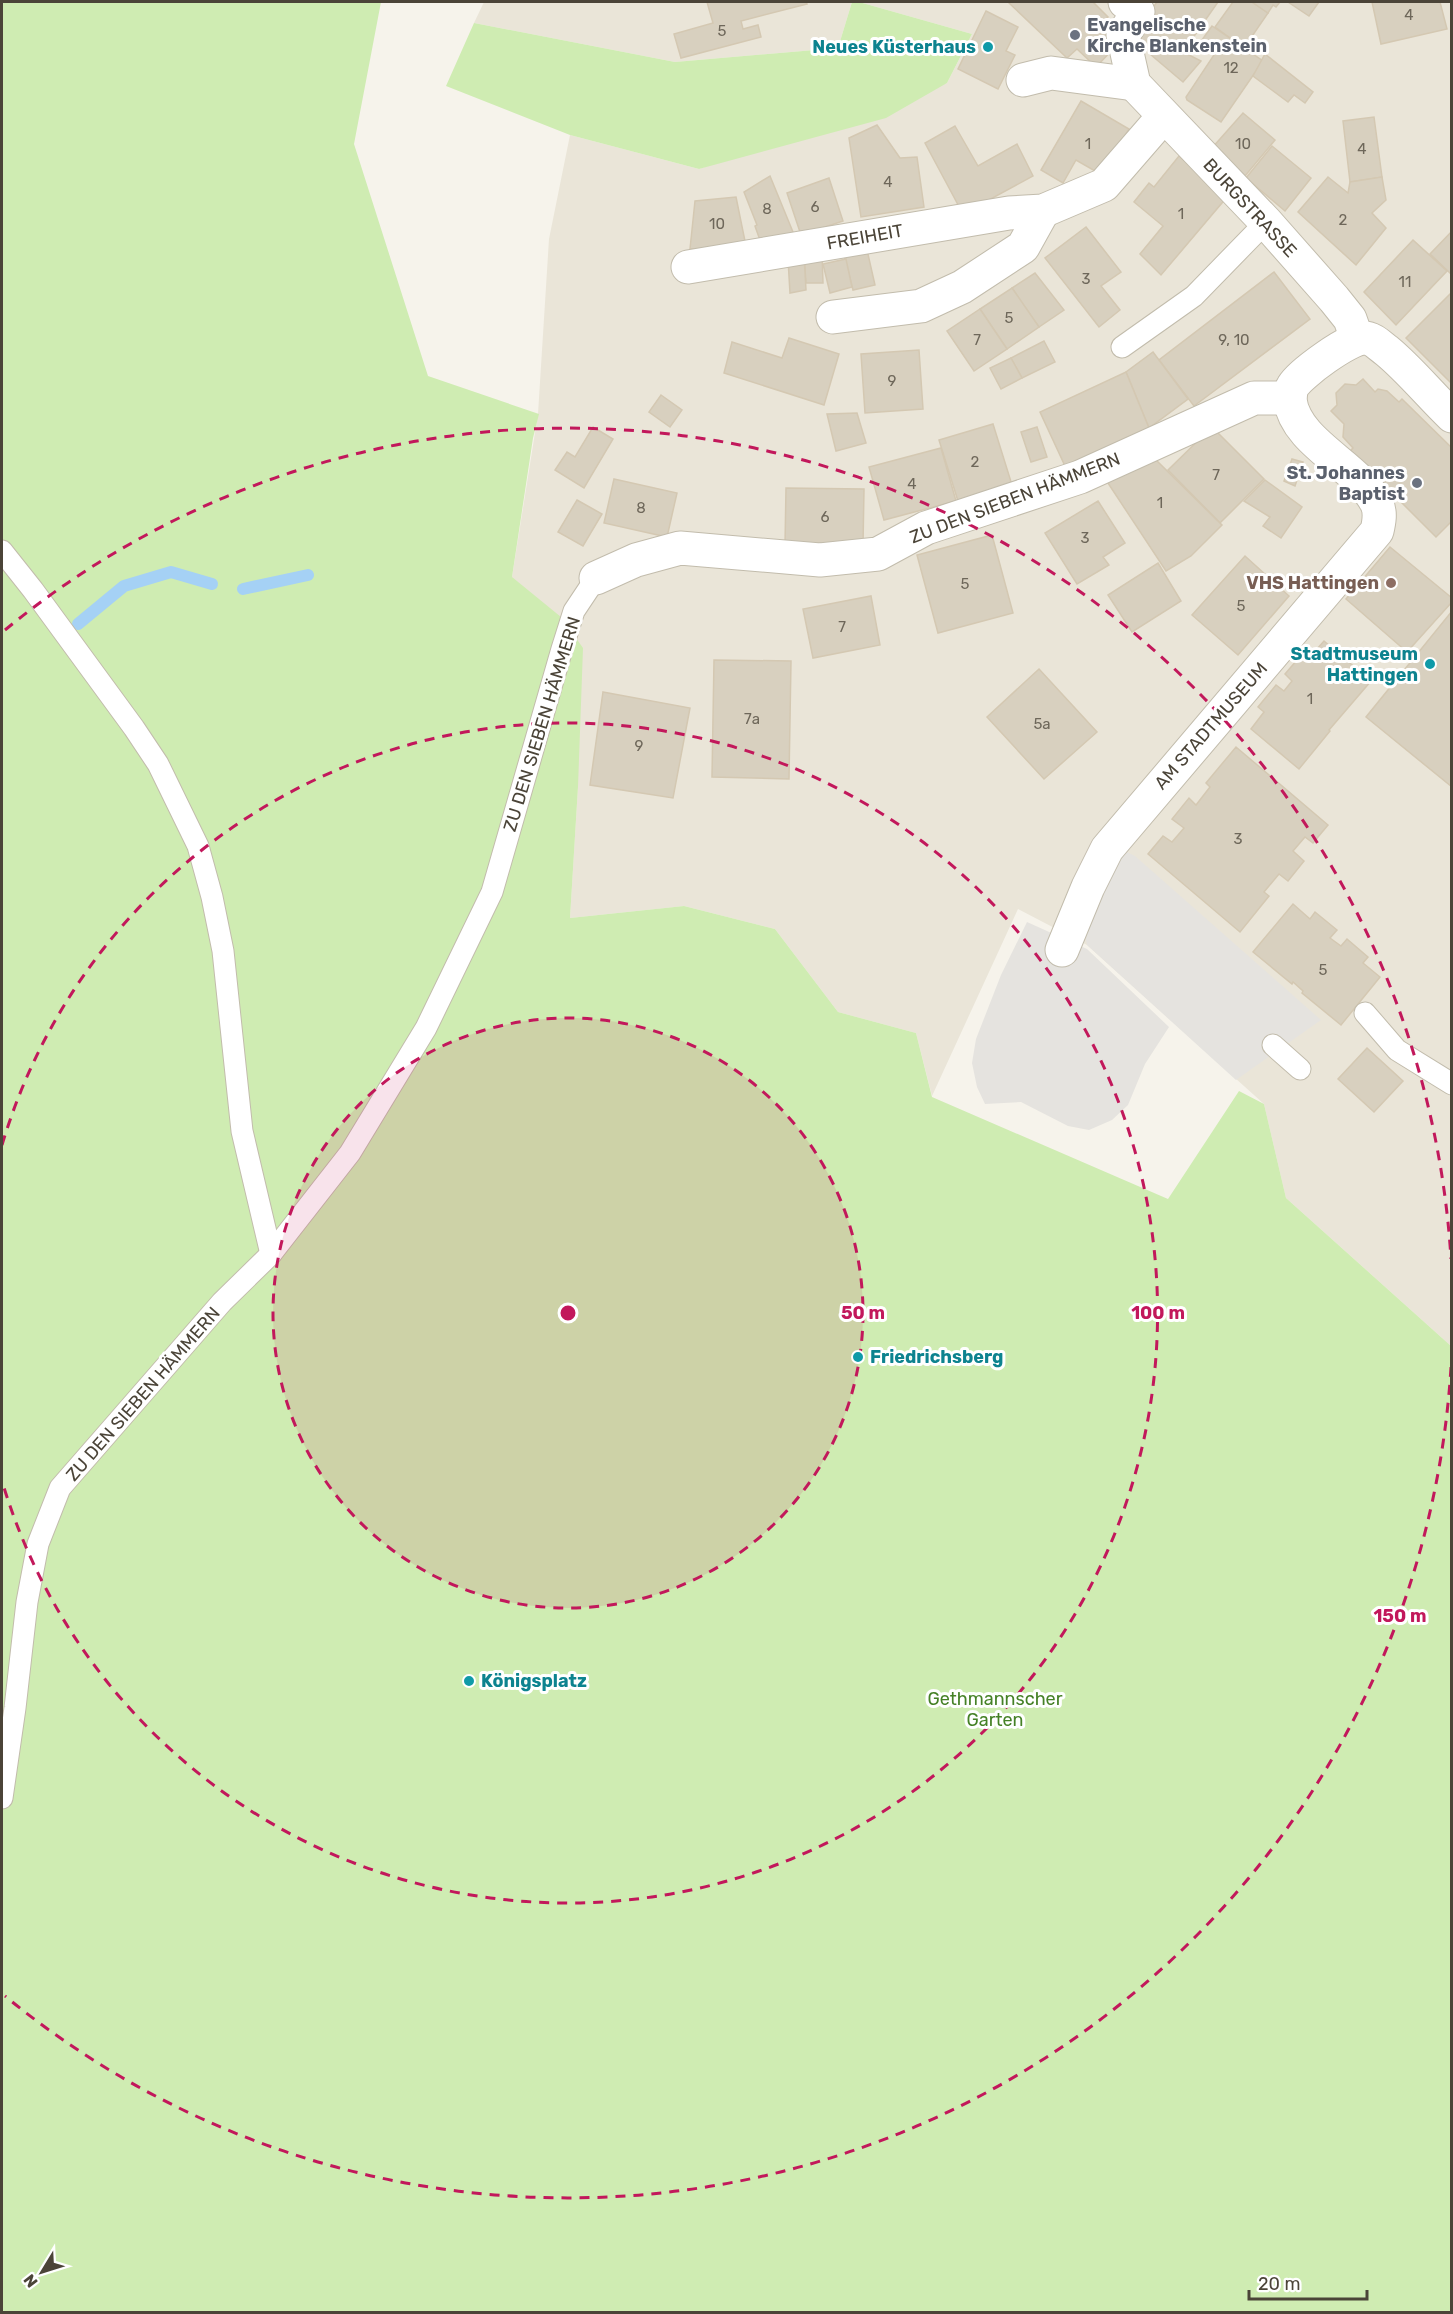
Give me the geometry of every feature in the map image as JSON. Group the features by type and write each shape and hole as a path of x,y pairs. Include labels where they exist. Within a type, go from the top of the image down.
{"street":[{"name":"BURGSTRASSE","path":"1125,2 1138,12 1123,35 1134,84 1163,117 1266,222 1350,319 1357,339"},
{"path":"1023,80 1051,73 1134,84"},
{"name":"FREIHEIT","path":"688,267 998,215 1043,211 1104,185 1163,117"},
{"path":"833,317 921,306 962,287 1023,247 1043,211"},
{"path":"1290,398 1293,386 1342,345 1365,338 1376,342 1447,404"},
{"name":"ZU DEN SIEBEN HÄMMERN","path":"596,578 636,560 680,548 819,560 878,554 926,528 1080,477 1254,398 1290,398"},
{"name":"AM STADTMUSEUM","path":"1062,950 1088,887 1107,849 1377,531 1380,517 1377,505 1366,489 1304,428 1295,413 1290,398"}],"lane":[{"path":"1122,347 1194,296 1266,222"},
{"path":"2,551 33,590 158,764 198,846 212,897 223,951 242,1131 271,1254"},
{"name":"ZU DEN SIEBEN HÄMMERN","path":"2,1798 27,1602 38,1544 60,1488 222,1302 271,1254 350,1153 426,1028 492,892 574,611 596,578"},
{"path":"1365,1013 1397,1050 1452,1084"},
{"path":"1273,1045 1300,1069"}],"shaded area":[{"path":"484,2 852,2 838,48 675,62 474,23"},
{"path":"859,2 1451,2 1451,1346 1286,1198 1264,1104 1087,945 1018,909 932,1096 916,1033 838,1012 775,929 684,906 570,918 578,787 512,577 538,414 549,239 570,135 699,169 947,83 972,34"},
{"path":"1123,850 1135,856 1321,1020 1236,1080 1087,945 1083,923"},
{"path":"1027,922 1087,949 1169,1027 1145,1064 1128,1105 1112,1120 1089,1130 1068,1126 1021,1102 985,1104 977,1087 972,1063 976,1039 1001,975"}],"green space":[{"name":"Gethmannscher Garten","path":"2,2 381,2 354,144 428,376 539,414 533,438 512,577 561,617 583,648 570,918 684,906 775,929 838,1012 916,1033 932,1097 1168,1199 1239,1091 1264,1104 1286,1198 1451,1346 1451,2312 2,2312"},
{"path":"852,2 859,2 972,34 947,83 886,118 699,169 570,135 446,86 474,23 675,62 838,48"}],"building":[{"path":"707,2 806,2 807,4 741,21 743,29 758,25 761,37 681,58 674,34 713,23"},
{"name":"Evangelische Kirche Blankenstein","path":"1008,2 1093,2 1108,17 1099,25 1118,44 1096,67 1077,49 1067,58"},
{"path":"1157,2 1218,2 1183,52 1201,61 1183,82 1131,38"},
{"path":"1233,2 1252,2 1268,13 1244,48 1215,27"},
{"path":"1252,2 1280,2 1276,7 1273,5 1268,13"},
{"path":"1288,2 1319,2 1309,16"},
{"path":"1372,2 1440,2 1447,29 1381,44"},
{"name":"Neues Küsterhaus","path":"986,11 1018,27 1006,51 1015,55 998,89 958,69"},
{"path":"1212,26 1263,61 1221,122 1187,100 1186,97 1214,55 1199,44"},
{"path":"1265,54 1313,92 1305,103 1294,95 1288,102 1253,76"},
{"path":"1081,101 1129,129 1102,175 1076,160 1063,183 1041,170"},
{"path":"1243,113 1275,140 1245,176 1212,148"},
{"path":"1374,117 1382,177 1350,182 1343,121"},
{"path":"877,125 900,158 917,157 924,207 861,217 849,138"},
{"path":"955,126 978,166 1017,144 1033,176 963,214 925,143"},
{"path":"1272,146 1311,178 1285,211 1246,178"},
{"path":"1179,156 1227,197 1161,275 1140,254 1163,226 1134,202 1149,183 1154,187"},
{"path":"770,176 795,237 761,243 755,226 757,225 744,192"},
{"path":"1328,177 1348,193 1350,182 1382,177 1386,200 1372,213 1386,228 1356,265 1298,212"},
{"path":"829,178 843,221 801,235 787,193"},
{"path":"736,197 746,246 690,249 695,201"},
{"path":"1086,227 1121,272 1101,286 1120,310 1099,327 1045,258"},
{"path":"1452,231 1452,273 1451,274 1430,254"},
{"path":"1413,240 1447,271 1396,325 1364,292"},
{"path":"867,250 875,285 853,290 844,255"},
{"path":"822,254 823,283 806,283 804,255"},
{"path":"804,255 806,290 790,293 788,259"},
{"path":"846,259 852,287 830,293 823,264"},
{"path":"1274,272 1310,319 1194,406 1159,360"},
{"path":"1035,273 1064,310 1039,327 1012,288"},
{"path":"1012,288 1039,327 1007,349 980,309"},
{"path":"1452,292 1452,382 1451,383 1406,338"},
{"path":"980,309 1007,349 974,371 947,331"},
{"path":"789,338 839,354 824,405 724,373 732,342 782,358"},
{"path":"1044,341 1055,362 1022,378 1011,358"},
{"path":"919,350 923,409 865,413 861,354"},
{"path":"1153,352 1188,399 1149,428 1126,372"},
{"path":"1011,358 1022,378 1001,389 990,368"},
{"path":"1126,372 1149,428 1065,466 1040,412"},
{"name":"St. Johannes Baptist","path":"1363,379 1375,392 1378,389 1387,391 1399,402 1402,399 1452,448 1452,521 1436,537 1350,451 1353,448 1343,437 1344,424 1331,411 1337,405 1336,393 1345,384 1356,385"},
{"path":"661,395 682,410 670,427 649,412"},
{"path":"857,413 866,443 836,451 827,414"},
{"path":"993,424 1012,485 958,501 939,440"},
{"path":"593,427 613,439 584,488 555,470 567,452 575,457"},
{"path":"1037,427 1047,457 1031,462 1021,432"},
{"path":"1212,427 1264,479 1220,523 1168,470"},
{"path":"941,448 956,501 884,520 869,467"},
{"path":"1155,459 1222,525 1191,556 1166,571 1106,480"},
{"path":"1292,459 1303,462 1295,486 1284,481"},
{"path":"614,479 677,493 667,537 604,523"},
{"path":"1265,480 1302,507 1281,538 1263,526 1270,517 1244,501"},
{"path":"786,488 864,489 863,546 785,545"},
{"path":"577,500 602,514 583,546 558,532"},
{"path":"1098,501 1125,543 1103,557 1109,565 1077,584 1045,533"},
{"path":"992,535 1013,613 938,633 917,555"},
{"path":"1390,547 1452,598 1452,602 1407,652 1346,599"},
{"path":"1245,556 1289,596 1238,655 1192,615"},
{"path":"1158,563 1181,601 1132,632 1108,595"},
{"path":"871,596 880,645 813,658 803,609"},
{"name":"Stadtmuseum Hattingen","path":"1452,611 1452,787 1366,717"},
{"path":"1324,641 1371,681 1299,769 1251,729 1264,712 1258,707 1276,685 1284,691 1292,681 1285,674 1303,653 1309,658"},
{"path":"714,660 791,661 789,779 712,777"},
{"path":"1039,669 1097,732 1044,779 987,717"},
{"path":"603,692 690,708 673,798 590,785"},
{"path":"1236,747 1328,825 1313,843 1305,837 1293,851 1304,861 1288,881 1279,874 1264,892 1269,896 1240,932 1148,854 1163,836 1172,842 1184,828 1172,819 1189,798 1196,805 1210,787 1206,783"},
{"path":"1293,904 1310,919 1315,912 1337,930 1330,938 1341,946 1347,939 1368,957 1363,963 1380,977 1341,1025 1302,993 1303,991 1293,982 1292,984 1253,952"},
{"path":"1367,1048 1403,1081 1374,1112 1338,1079"}],"waterway":[{"path":"78,624 124,586 171,572 212,584"},
{"path":"243,589 308,575"}],"place":[{"name":"Evangelische Kirche Blankenstein","path":"1075,35"},
{"name":"Neues Küsterhaus","path":"988,47"},
{"name":"St. Johannes Baptist","path":"1417,483"},
{"name":"VHS Hattingen","path":"1391,583"},
{"name":"Stadtmuseum Hattingen","path":"1430,664"},
{"name":"Friedrichsberg","path":"858,1357"},
{"name":"Königsplatz","path":"469,1681"}]}
